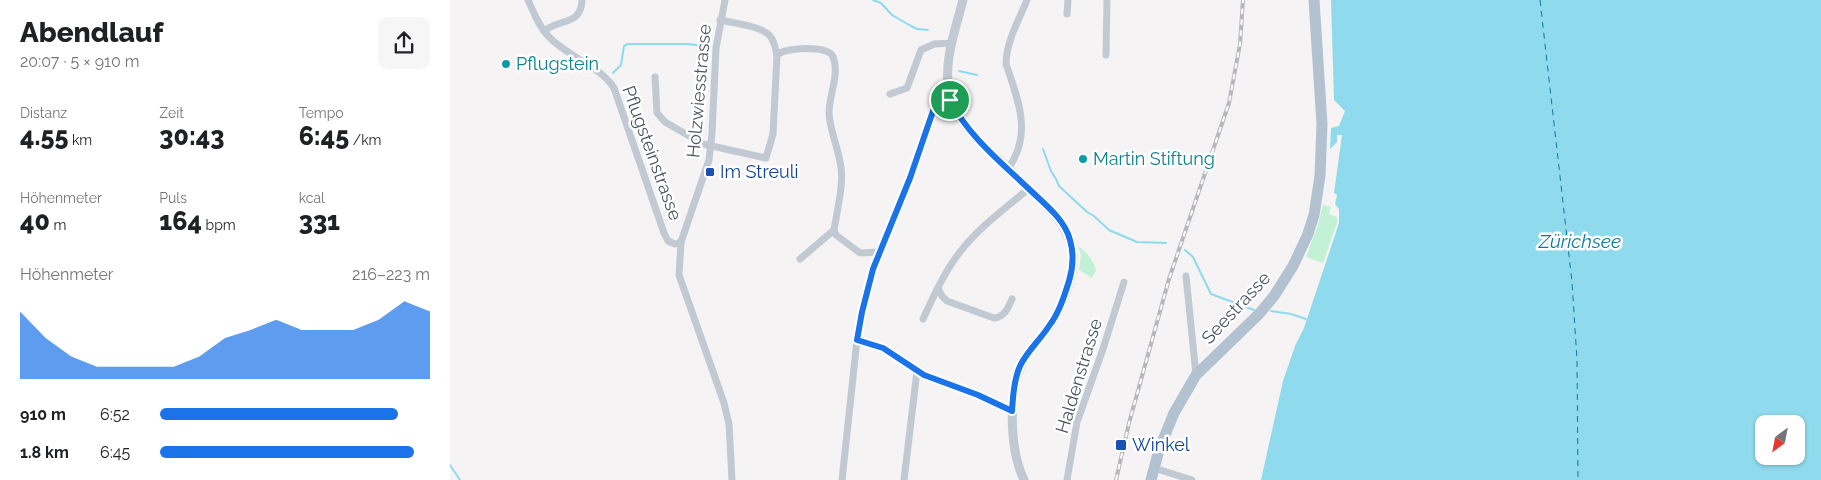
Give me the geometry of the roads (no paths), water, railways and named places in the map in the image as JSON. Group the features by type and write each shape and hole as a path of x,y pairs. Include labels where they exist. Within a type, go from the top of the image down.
{"main road":[{"name":"Seestrasse","path":"1153,474 1174,413 1196,375 1259,314 1274,296 1293,266 1308,234 1314,215 1320,176 1322,124 1314,0"}],"street":[{"name":"Pflugsteinstrasse","path":"528,0 544,30 558,45 612,84 664,233 668,241 675,244 681,242 679,278 724,403 728,424 732,480"},
{"path":"544,30 554,24 572,19 581,9 582,0"},
{"name":"Holzwiesstrasse","path":"681,242 707,167 711,145 716,48 725,0"},
{"path":"963,0 948,69 950,100 961,118 980,142 1060,220 1070,239 1073,258 1070,279 1062,304 1050,326 1027,354 1019,368 1015,382 1012,411 1016,457 1024,480"},
{"path":"1008,169 1014,161 1023,128 1022,115 1006,64 1006,57 1009,44 1027,0"},
{"path":"1067,14 1068,0"},
{"path":"1106,55 1108,0"},
{"path":"654,78 657,113 663,121 703,144 766,158 773,134 777,55 774,42 769,34 761,29 720,20"},
{"path":"890,94 907,88 918,53 921,50 953,39"},
{"path":"777,55 781,51 807,49 827,51 832,54 835,71 829,115 841,163 834,230 836,235 860,253 879,252"},
{"path":"842,480 857,340 867,289 879,252 910,178 933,111 937,105 950,100"},
{"path":"923,319 938,288 959,253 976,233 1028,188"},
{"path":"800,259 834,230"},
{"path":"1186,276 1196,375"},
{"name":"Haldenstrasse","path":"1067,480 1077,422 1124,282"},
{"path":"938,288 947,301 994,318 1000,317 1006,312 1012,299"},
{"path":"857,340 883,348 924,375 978,395 1012,411"},
{"path":"904,480 917,371"},
{"path":"1153,474 1192,480"}],"water":[{"name":"Zürichsee","path":"1331,0 1821,0 1821,480 1261,480 1283,381 1295,346 1304,328 1339,223 1339,209 1335,204 1337,195 1334,193 1342,135 1337,135 1337,142 1330,149 1331,128 1339,126 1345,111 1334,100"}],"waterway":[{"path":"873,0 881,3 892,15 911,26 917,29 928,30"},
{"path":"613,73 621,65 624,46 628,44 688,44 704,46"},
{"path":"959,71 977,75"},
{"path":"1043,149 1059,186 1109,230 1137,242 1166,243"},
{"path":"1185,250 1193,257 1211,294 1254,310"},
{"path":"1271,311 1291,314 1306,319"},
{"path":"450,465 460,480"}],"railway":[{"path":"1116,480 1129,423 1169,279 1229,103 1240,44 1243,0"}],"place":[{"name":"Pflugstein","path":"506,64"},
{"name":"Martin Stiftung","path":"1083,159"},
{"name":"Im Streuli","path":"710,172"},
{"name":"Winkel","path":"1121,445"}]}
